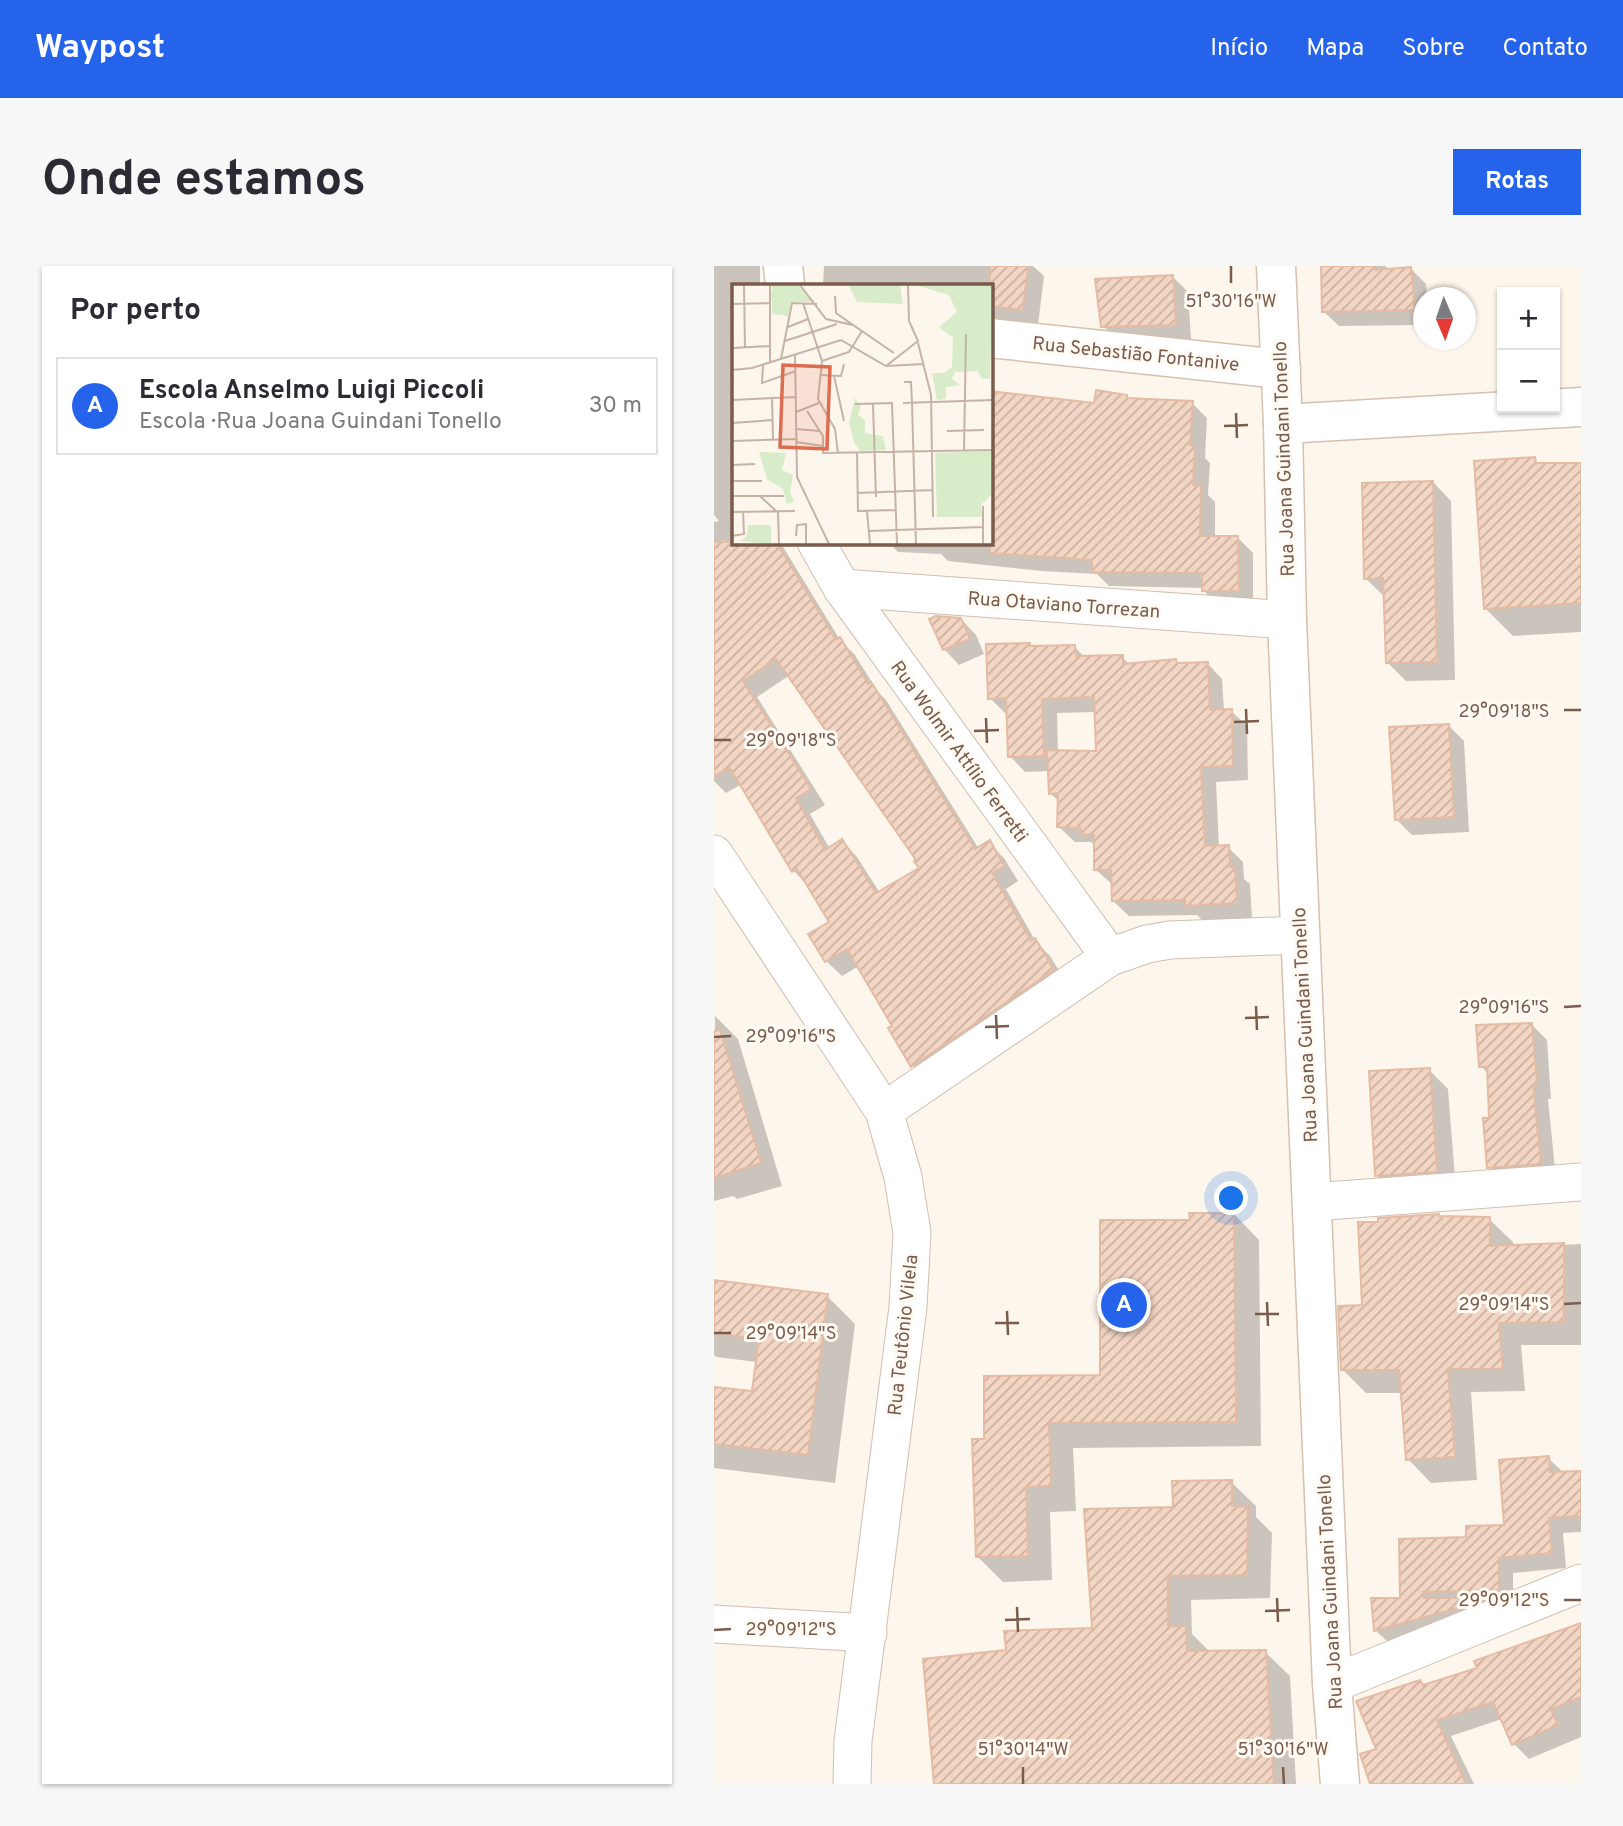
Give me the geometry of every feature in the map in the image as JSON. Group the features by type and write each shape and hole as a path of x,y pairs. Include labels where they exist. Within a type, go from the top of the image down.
{"main road":[{"path":"783,266 785,284"},
{"name":"Rua Joana Guindani Tonello","path":"1276,266 1300,935 1332,1684 1340,1784"},
{"name":"Rua Sebastião Fontanive","path":"992,338 1281,369"},
{"path":"1283,424 1581,407"}],"street":[{"name":"Rua Wolmir Attílio Ferretti","path":"817,544 842,588 1110,957"},
{"name":"Rua Otaviano Torrezan","path":"842,588 1287,620"},
{"name":"Rua Teutônio Vilela","path":"714,853 884,1111 903,1177 912,1233 908,1307 853,1741 852,1784"},
{"path":"884,1111 1110,957 1147,944 1170,940 1300,935"},
{"path":"1313,1202 1581,1182"},
{"path":"1332,1684 1581,1583"},
{"path":"714,1624 868,1633"}],"building":[{"path":"990,266 1028,266 1023,310 992,306"},
{"path":"1321,266 1375,266 1375,270 1411,267 1413,310 1322,312"},
{"path":"1173,275 1176,325 1101,327 1095,279"},
{"path":"1096,390 1127,395 1127,398 1193,401 1190,445 1195,446 1193,485 1201,485 1200,536 1238,536 1239,591 1202,591 1202,573 1092,572 1092,560 990,553 992,391 1094,403"},
{"path":"1535,457 1536,463 1581,463 1581,603 1484,609 1474,461"},
{"path":"1433,481 1437,662 1386,663 1383,578 1364,579 1362,483"},
{"path":"714,542 777,544 836,640 840,637 868,684 871,682 975,849 990,840 1004,866 992,873 1031,941 1035,938 1054,970 911,1067 888,1028 892,1026 847,949 825,962 808,934 829,922 797,869 792,872 730,768 714,776","holes":["776,659 916,860 914,861 919,868 876,893 842,839 825,850 796,798 811,789 743,681"]},
{"path":"936,616 961,618 970,639 943,650 929,619"},
{"path":"1030,643 1030,646 1075,645 1076,656 1123,655 1123,664 1176,659 1177,663 1208,662 1210,710 1232,709 1233,766 1201,767 1205,846 1229,845 1230,867 1235,867 1237,903 1185,906 1185,900 1112,901 1111,870 1094,870 1094,835 1081,834 1081,828 1057,827 1058,793 1049,794 1047,750 1096,751 1094,697 1042,699 1044,756 1008,757 1006,698 988,699 986,644"},
{"path":"1449,724 1454,817 1395,820 1389,727"},
{"path":"1532,1023 1537,1084 1533,1084 1541,1164 1487,1168 1483,1118 1489,1118 1487,1067 1479,1067 1476,1025"},
{"path":"720,1030 761,1163 714,1178 714,1031"},
{"path":"1430,1068 1437,1172 1375,1176 1369,1071"},
{"path":"1189,1213 1234,1213 1236,1422 1049,1423 1051,1486 1026,1487 1028,1556 976,1557 972,1439 984,1439 984,1376 1100,1375 1100,1220 1190,1220"},
{"path":"1439,1214 1490,1217 1490,1246 1564,1243 1564,1322 1499,1323 1503,1369 1448,1369 1455,1457 1406,1460 1399,1370 1341,1370 1338,1306 1362,1305 1358,1222"},
{"path":"714,1280 828,1294 808,1455 714,1444 714,1387 752,1391 759,1339 714,1333"},
{"path":"1549,1456 1550,1472 1581,1471 1581,1516 1549,1518 1552,1553 1499,1558 1499,1590 1423,1592 1424,1598 1464,1598 1465,1606 1374,1631 1371,1598 1400,1598 1399,1539 1466,1537 1466,1526 1504,1525 1499,1460"},
{"path":"1232,1480 1232,1506 1248,1507 1247,1575 1168,1576 1168,1626 1186,1626 1187,1651 1266,1650 1274,1784 934,1784 923,1659 1006,1650 1004,1631 1092,1628 1084,1509 1173,1507 1172,1481"},
{"path":"1581,1623 1581,1697 1551,1709 1558,1725 1512,1745 1493,1702 1437,1720 1466,1784 1370,1784 1360,1754 1376,1749 1356,1701 1420,1680 1423,1685 1477,1668 1474,1661"}],"place":[{"name":"Escola Anselmo Luigi Piccoli","path":"1124,1305"}]}
